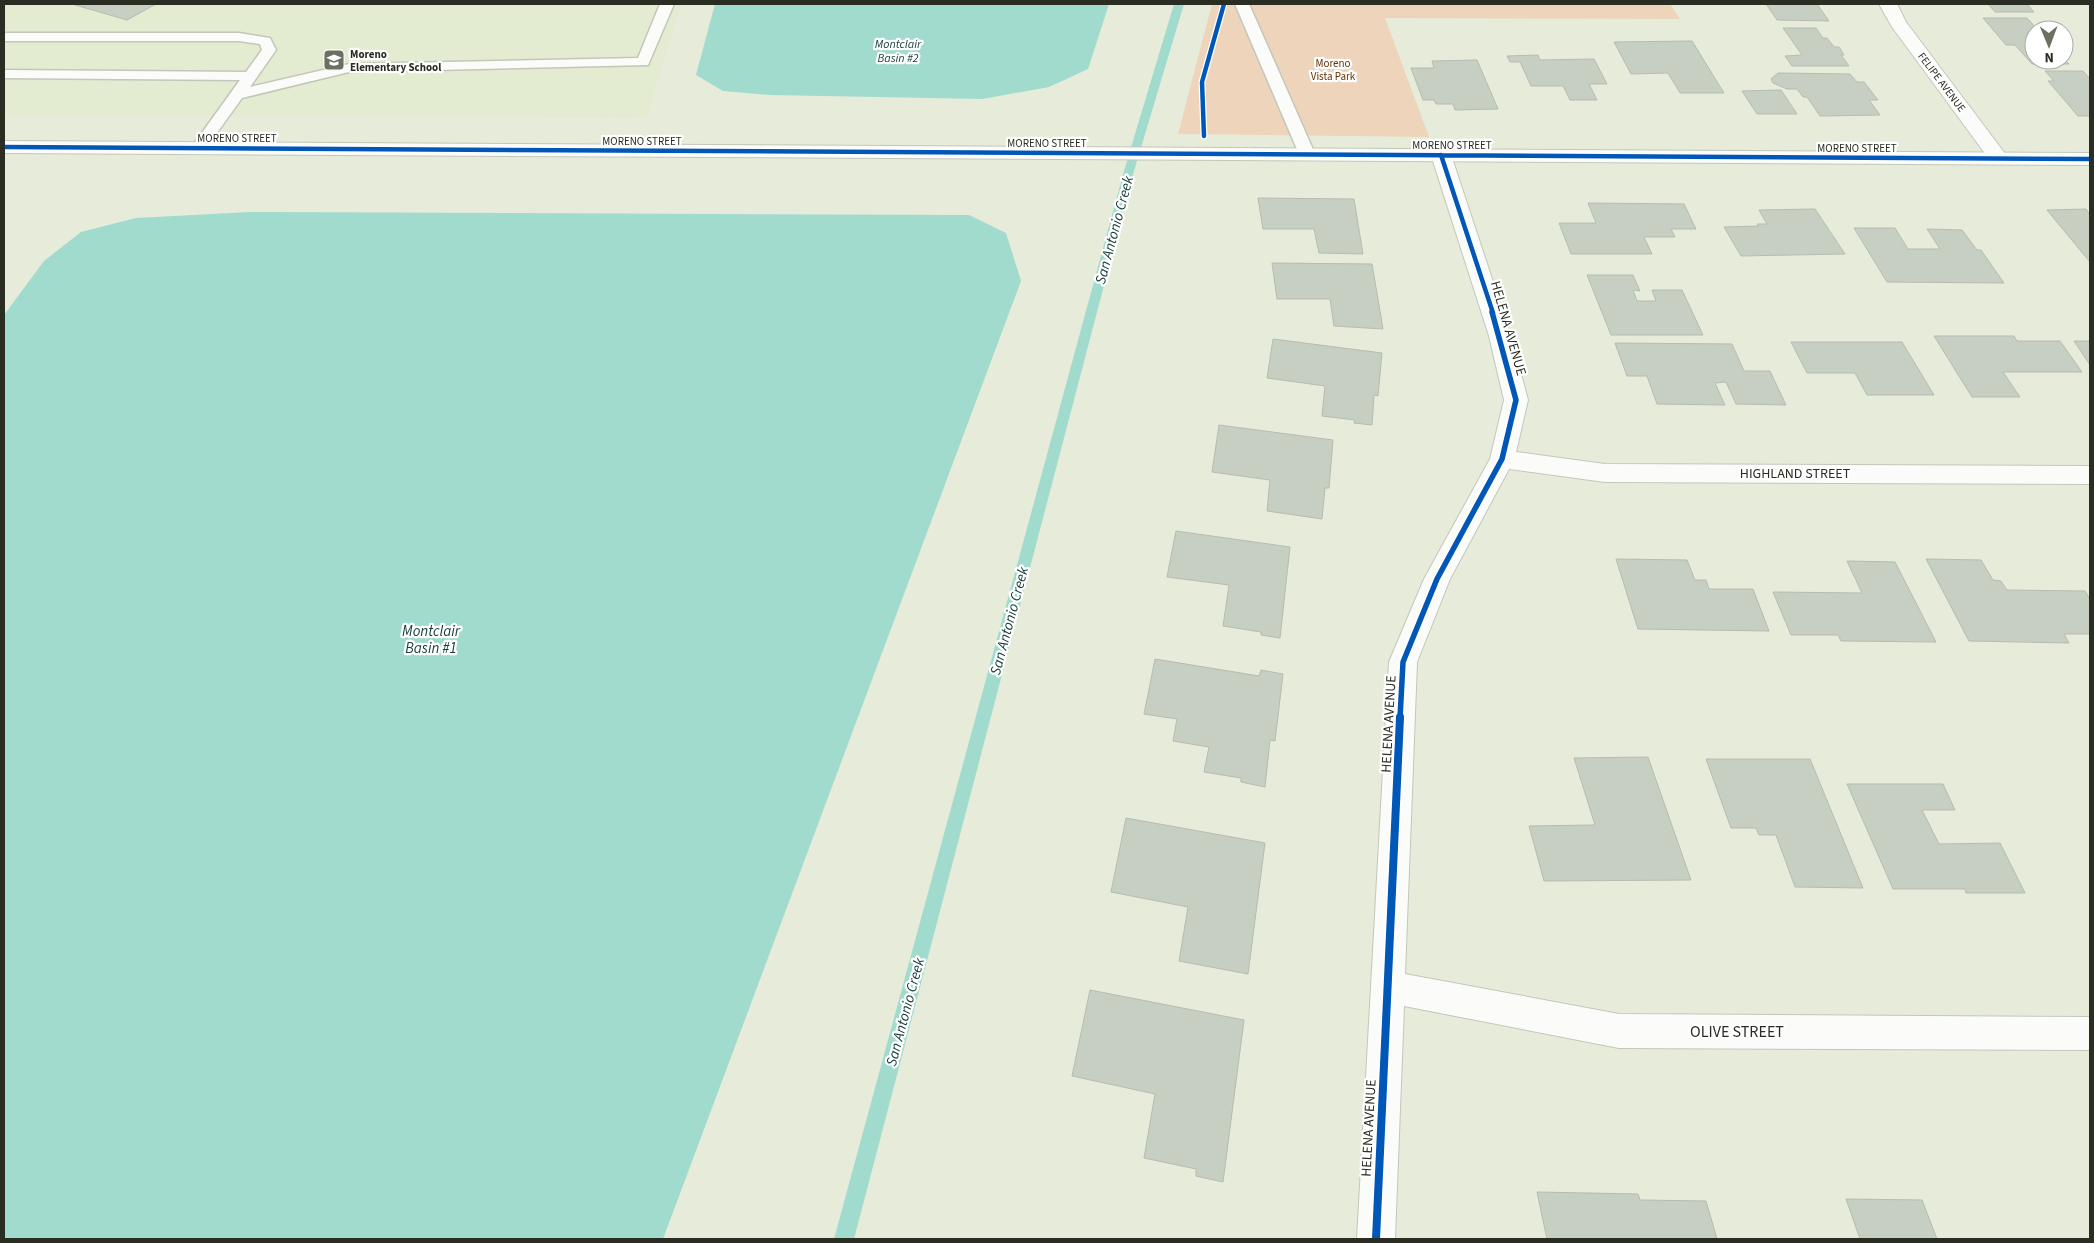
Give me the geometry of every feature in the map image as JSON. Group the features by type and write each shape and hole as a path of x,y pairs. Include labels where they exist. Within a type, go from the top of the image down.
{"street":[{"name":"FELIPE AVENUE","path":"1888,4 1898,23 1999,159"},
{"name":"MORENO STREET","path":"4,147 2090,159"},
{"name":"HELENA AVENUE","path":"1376,1239 1403,662 1436,579 1502,459 1516,400 1500,336 1441,155"},
{"name":"HIGHLAND STREET","path":"1502,459 1605,473 2090,474"},
{"name":"OLIVE STREET","path":"1389,987 1619,1031 2090,1034"}],"lane":[{"path":"236,95 349,68 643,62 667,4"},
{"path":"1242,4 1307,154"},
{"path":"4,37 239,37 265,41 269,50 199,148"},
{"path":"4,74 250,76"}],"shaded area":[{"name":"Moreno Elementary School","path":"4,4 681,4 646,118 4,115"}],"green space":[{"name":"Moreno Vista Park","path":"1212,4 1670,4 1680,19 1385,18 1429,137 1178,134"}],"water":[{"name":"Montclair Basin #2","path":"715,4 1109,4 1088,69 1049,87 982,99 771,95 723,91 696,75"},
{"name":"Montclair Basin #1","path":"250,212 969,215 1006,233 1021,281 663,1239 4,1239 4,315 44,261 81,232 136,218"}],"building":[{"path":"72,4 156,4 127,20"},
{"path":"1766,4 1817,4 1829,21 1777,20"},
{"path":"1988,4 2027,4 2034,12 1995,12"},
{"path":"1983,18 2027,18 2029,20 2024,20 2024,55 2015,45 2006,45"},
{"path":"1783,28 1816,28 1823,38 1827,38 1834,47 1839,47 1844,55 1841,55 1849,66 1792,66 1785,56 1802,55"},
{"path":"1692,41 1724,93 1680,93 1668,73 1631,74 1614,42"},
{"path":"1538,55 1540,60 1594,59 1607,84 1589,84 1597,100 1570,100 1563,86 1531,86 1520,62 1510,62 1507,56"},
{"path":"1477,60 1498,109 1455,110 1453,104 1436,104 1434,100 1423,100 1411,68 1434,68 1432,61"},
{"path":"2045,71 2083,71 2090,79 2090,116 2078,116 2048,81 2054,81"},
{"path":"1778,73 1850,74 1857,82 1864,82 1878,100 1869,100 1880,115 1820,116 1807,97 1803,97 1797,89 1787,89 1773,83 1771,79"},
{"path":"1781,90 1797,114 1757,114 1742,91"},
{"path":"1258,198 1354,199 1363,254 1319,253 1314,229 1263,229"},
{"path":"1588,203 1684,204 1696,229 1671,229 1675,237 1644,237 1652,254 1571,254 1559,223 1596,223"},
{"path":"1815,209 1845,254 1741,256 1724,227 1767,224 1759,210"},
{"path":"2086,209 2090,215 2090,262 2047,210"},
{"path":"1854,228 1895,228 1908,249 1940,249 1927,229 1962,230 1977,250 1981,250 2004,283 1887,282"},
{"path":"1272,263 1372,264 1383,329 1334,326 1330,299 1277,299"},
{"path":"1587,275 1633,275 1640,291 1633,290 1637,301 1656,301 1652,290 1682,290 1703,335 1611,335"},
{"path":"1934,336 2014,336 2017,341 2060,341 2082,372 2003,372 2020,397 1972,397"},
{"path":"1273,339 1382,353 1378,396 1374,395 1372,425 1354,423 1355,420 1322,416 1325,386 1267,378"},
{"path":"2074,341 2090,341 2090,365"},
{"path":"1791,342 1902,342 1934,395 1867,395 1855,373 1807,373"},
{"path":"1615,343 1732,344 1744,371 1770,371 1786,405 1736,404 1726,382 1715,383 1725,405 1657,404 1647,376 1627,376"},
{"path":"1219,425 1333,440 1329,488 1325,488 1322,519 1267,511 1270,480 1212,472"},
{"path":"1176,531 1290,547 1280,638 1261,635 1261,632 1223,626 1229,585 1167,577"},
{"path":"1616,559 1687,560 1695,580 1706,580 1709,589 1753,589 1769,631 1638,629"},
{"path":"1926,559 1981,560 1993,580 2001,581 2007,590 2085,591 2090,599 2090,634 2064,634 2069,643 1969,641"},
{"path":"1847,561 1895,562 1936,642 1841,641 1838,635 1791,635 1773,592 1862,593"},
{"path":"1155,659 1259,676 1261,670 1283,674 1275,741 1270,740 1265,787 1241,782 1241,778 1204,772 1209,747 1173,741 1177,719 1144,714"},
{"path":"1648,757 1691,880 1544,881 1529,826 1595,825 1574,758"},
{"path":"1706,759 1810,759 1863,888 1795,887 1776,835 1759,835 1756,828 1731,828"},
{"path":"1847,784 1943,784 1955,810 1922,810 1939,844 2000,843 2025,893 1966,893 1965,889 1893,889"},
{"path":"1126,818 1265,843 1248,974 1179,961 1188,907 1111,892"},
{"path":"1090,990 1244,1020 1223,1182 1196,1176 1196,1169 1144,1158 1155,1094 1072,1076"},
{"path":"1537,1192 1638,1194 1640,1200 1706,1201 1717,1239 1547,1239"},
{"path":"1846,1199 1922,1200 1937,1239 1860,1239"}],"waterway":[{"name":"San Antonio Creek","path":"844,1239 1129,171 1179,4"}],"cycle path":[{"path":"1204,136 1202,82 1224,4"},
{"path":"4,147 2090,159"},
{"path":"1376,1239 1403,662 1437,579 1502,459 1516,400 1500,336 1441,155"}],"place":[{"name":"Moreno Elementary School","path":"334,60"}]}
